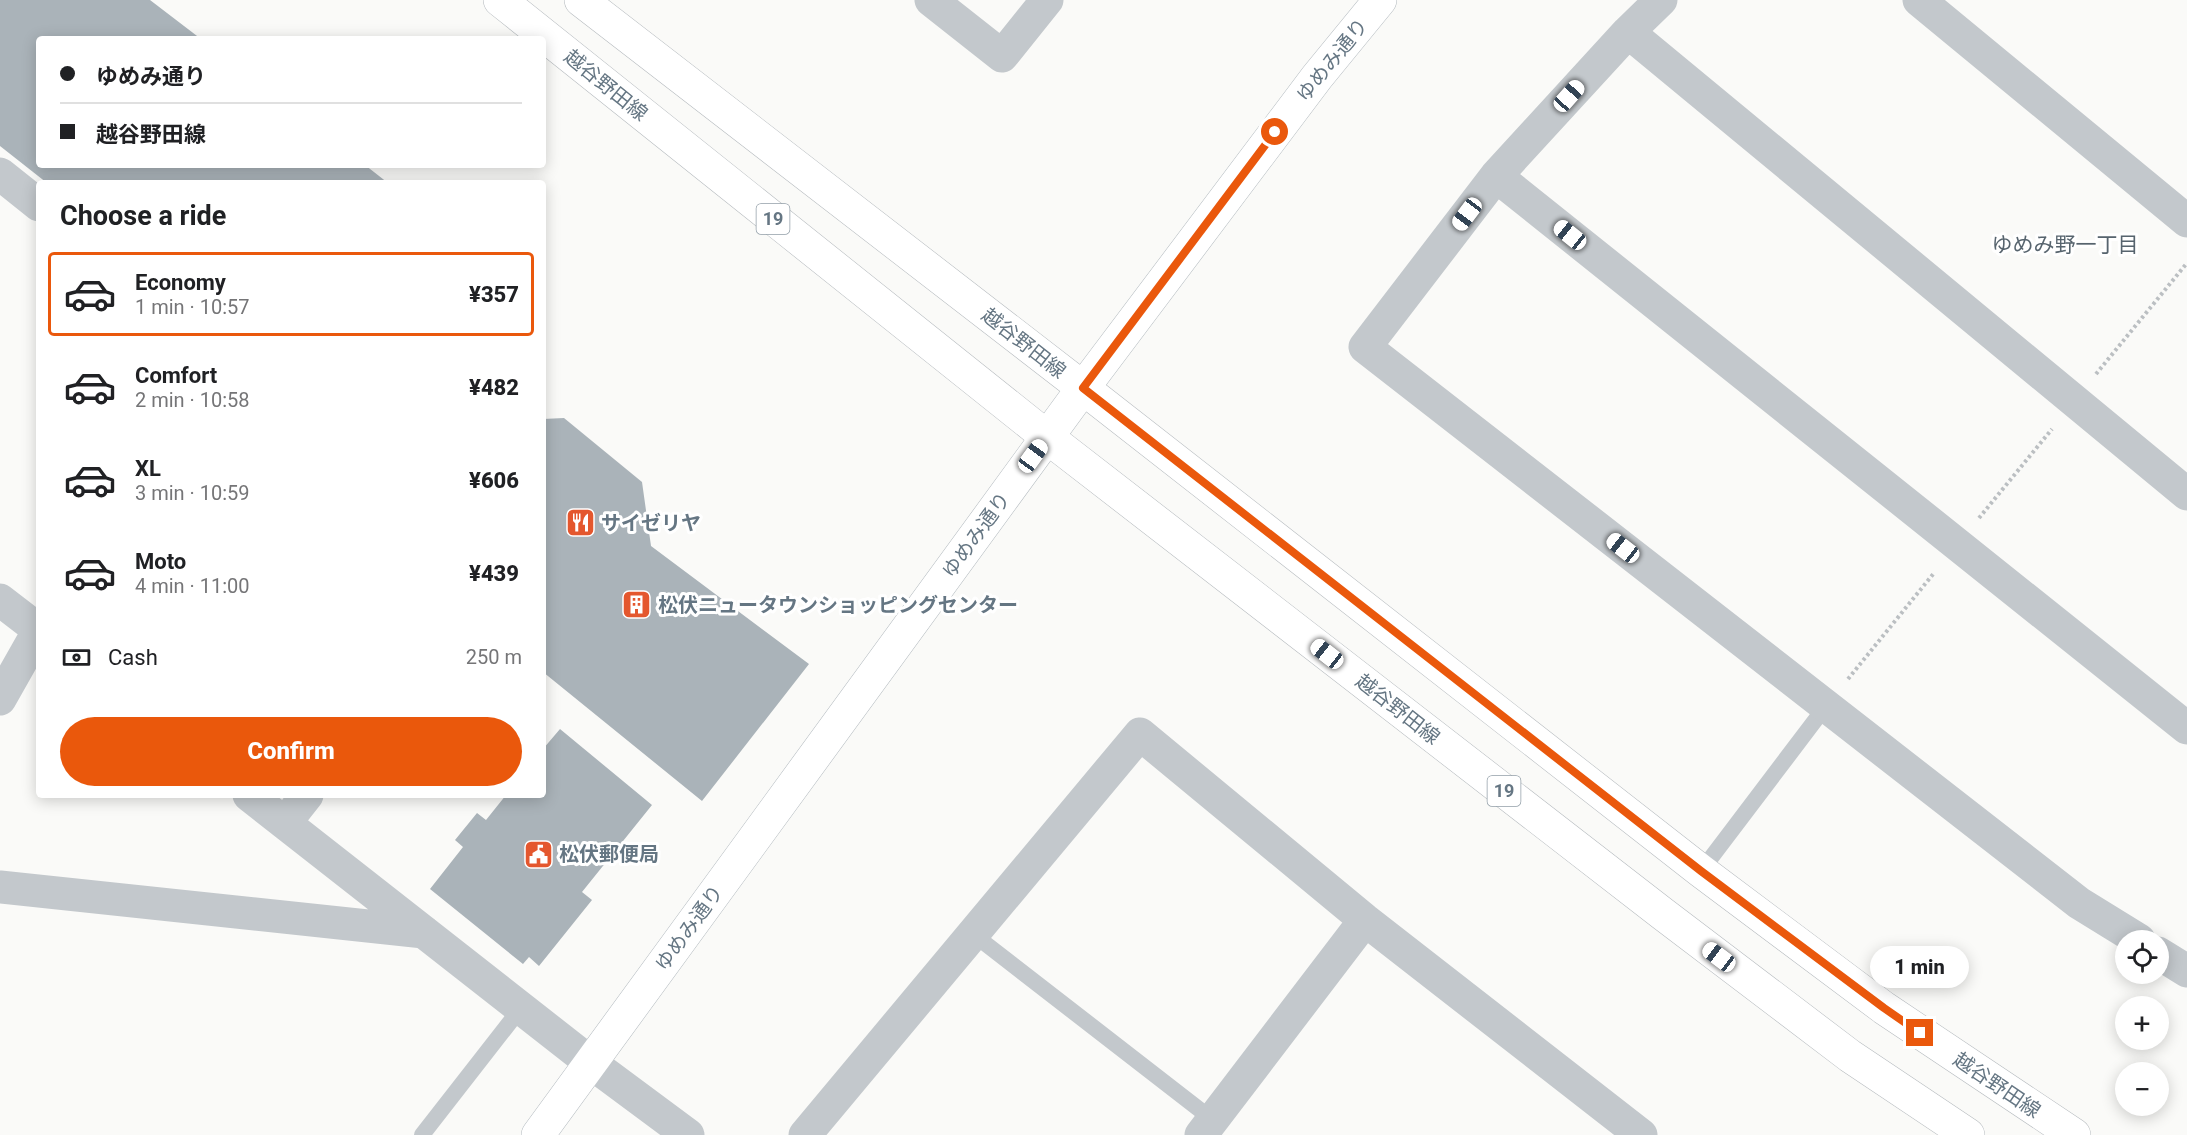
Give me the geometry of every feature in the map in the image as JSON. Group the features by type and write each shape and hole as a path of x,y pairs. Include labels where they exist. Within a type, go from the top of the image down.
{"main road":[{"name":"越谷野田線","path":"500,0 545,36"},
{"name":"越谷野田線","path":"581,0 1083,388 1701,871 1884,1008 2074,1135"},
{"name":"ゆめみ通り","path":"538,1135 1083,388 1317,77 1380,0"},
{"name":"越谷野田線","path":"546,37 1047,437 1850,1056 1968,1135"}],"street":[{"path":"931,0 1002,56 1047,0"},
{"path":"1661,0 1628,32 1496,176 1365,347 2079,903 2123,930"},
{"path":"1919,0 2187,221"},
{"path":"1628,32 2187,494"},
{"path":"0,174 36,202"},
{"path":"1496,176 2187,728"},
{"path":"0,600 36,628"},
{"path":"0,699 36,635"},
{"path":"805,1135 1140,734 1365,920 1641,1135"},
{"path":"253,798 591,1063 688,1135"},
{"path":"285,823 305,798"},
{"path":"0,887 424,932"},
{"path":"1207,1128 1365,920"},
{"path":"2169,960 2187,971"}],"lane":[{"path":"1701,871 1826,706"},
{"path":"973,933 1207,1128"},
{"path":"422,1135 521,1008"}],"path":[{"path":"1826,706 2187,263"}],"building":[{"path":"0,0 150,0 197,36 36,36 36,168 369,168 384,180 43,180 0,146"},
{"name":"松伏ニュータウンショッピングセンター","path":"564,418 642,482 651,546 809,664 702,801 546,674 546,419"},
{"path":"560,729 652,805 582,892 592,900 539,966 529,957 523,964 430,889 463,847 455,840 477,813 486,820 504,798 546,798 546,745"}],"place":[{"name":"サイゼリヤ","path":"580,523"},
{"name":"松伏ニュータウンショッピングセンター","path":"637,605"},
{"name":"松伏郵便局","path":"538,854"}],"district":[{"name":"ゆめみ野一丁目","path":"2065,245"}],"route":[{"path":"1275,132 1083,388 1701,871 1920,1033"}]}
